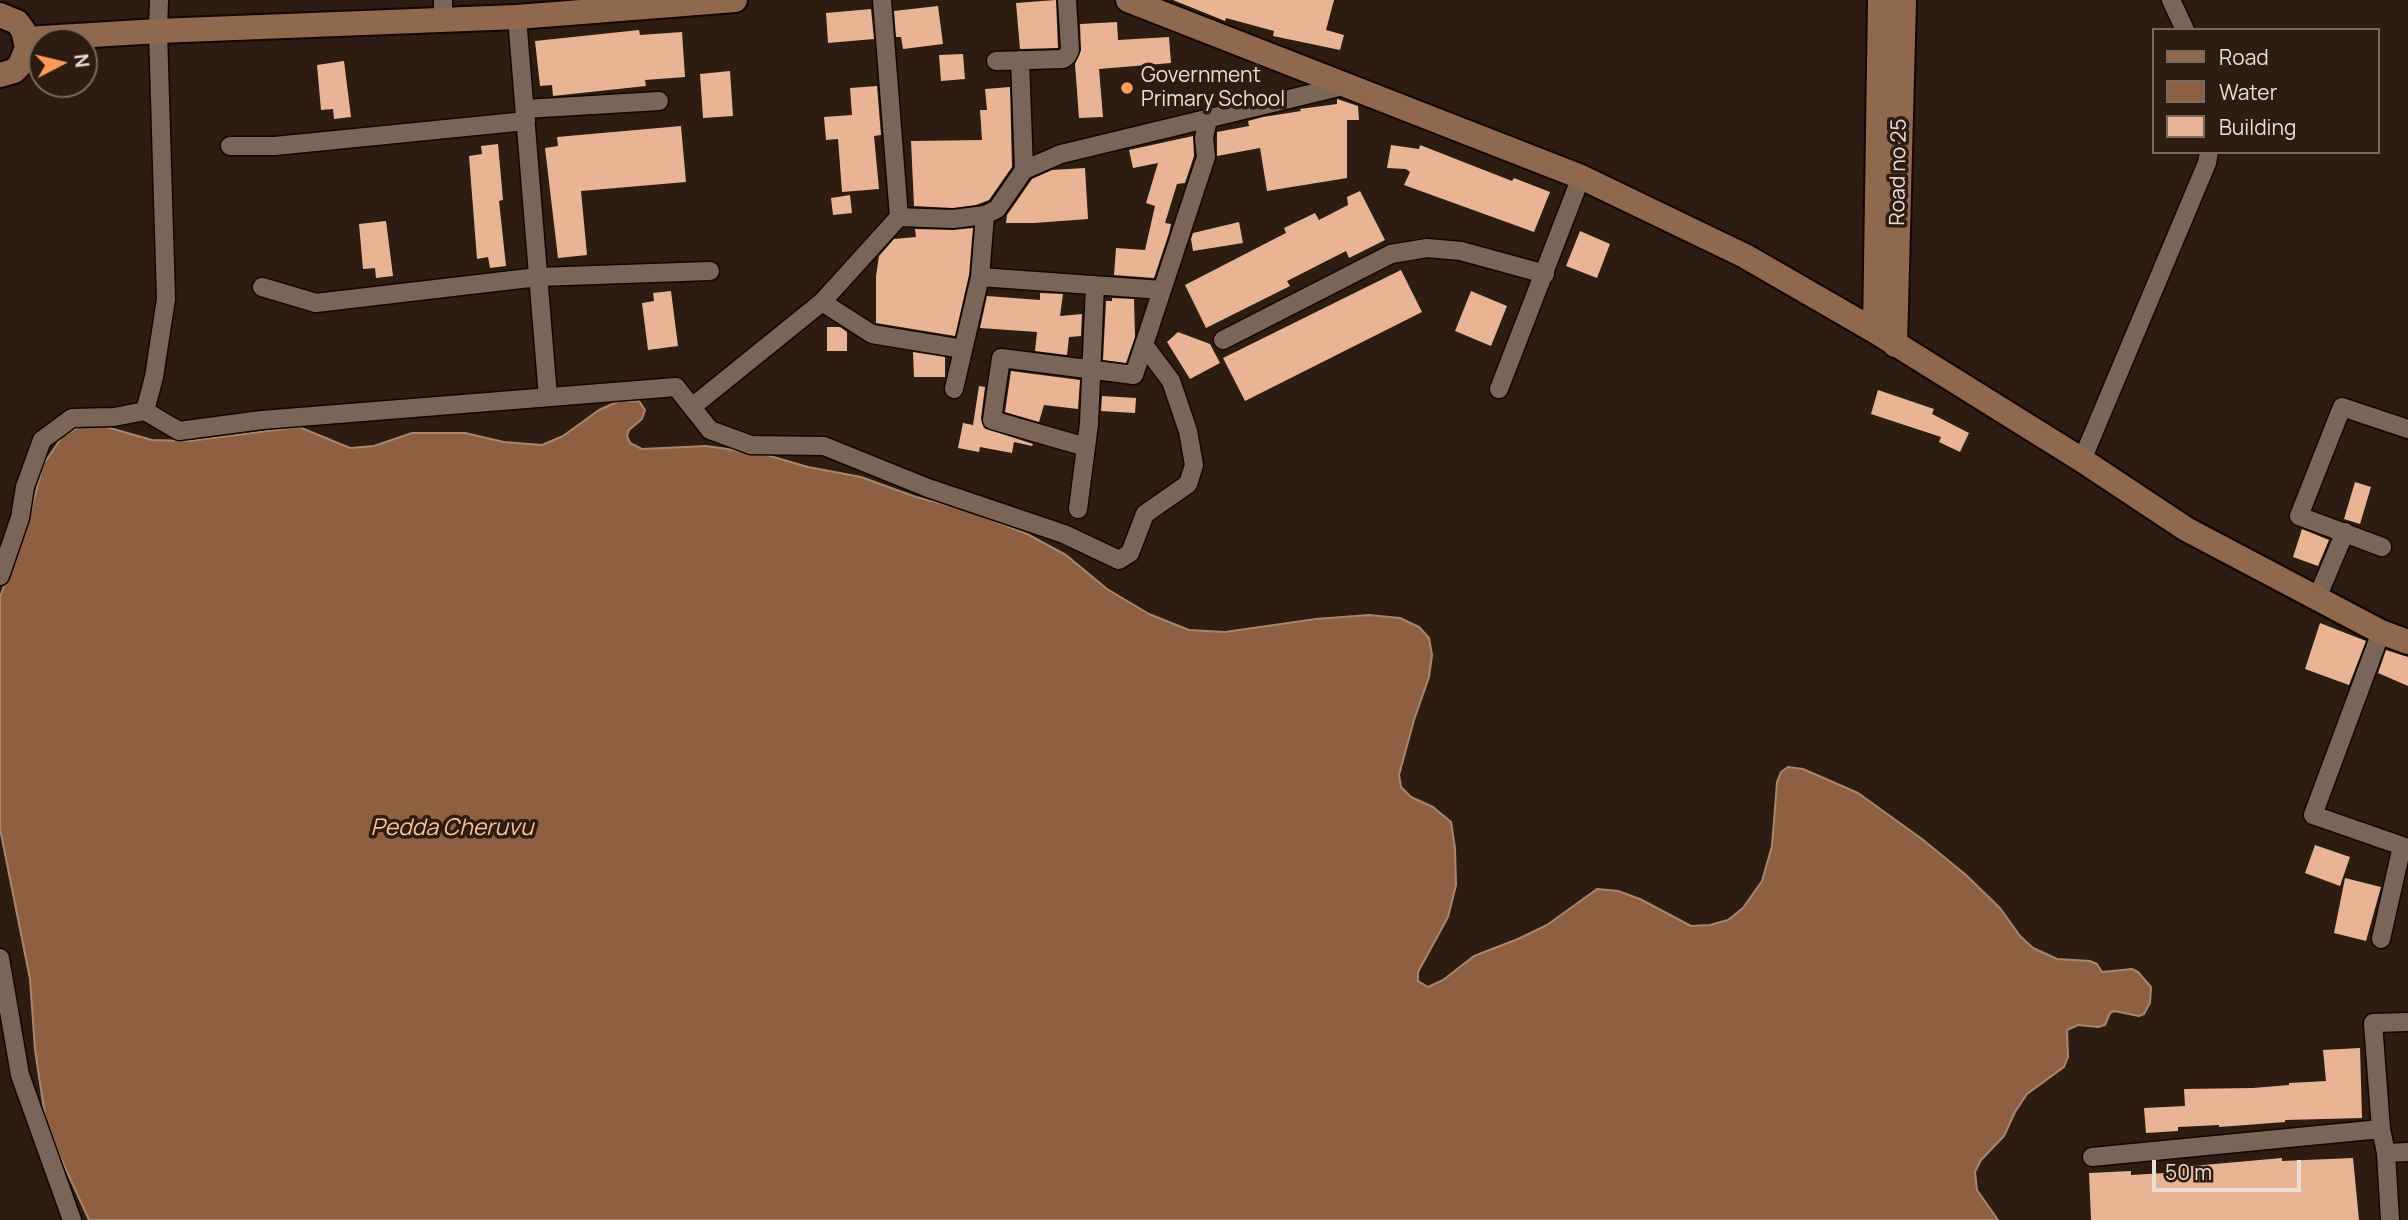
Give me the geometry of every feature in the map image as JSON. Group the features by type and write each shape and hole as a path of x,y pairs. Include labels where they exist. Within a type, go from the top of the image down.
{"street":[{"path":"145,411 154,377 166,299 159,0"},
{"path":"26,39 443,10 517,17 735,0"},
{"path":"692,407 822,302 899,217 882,0"},
{"path":"996,61 1063,59 1067,56 1070,50 1067,0"},
{"path":"2171,0 2184,28"},
{"path":"1133,1 1343,86 1581,177 1745,256 1885,338 2082,460 2186,529 2381,632 2408,642"},
{"name":"Road no 25","path":"1885,338 1891,5"},
{"path":"0,15 17,23 26,39 25,57 20,65 14,71 0,75"},
{"path":"517,17 548,397"},
{"path":"1020,60 1024,170"},
{"path":"899,217 953,219 985,215 996,209 1024,170 1061,155 1343,86"},
{"path":"230,146 275,146 525,115 659,102"},
{"path":"1086,447 992,420 1001,358 1134,375 1206,157 1204,138 1208,119"},
{"path":"2082,460 2209,154"},
{"path":"1499,389 1581,177"},
{"path":"954,389 981,277 985,215"},
{"path":"1223,340 1391,254 1427,248 1461,251 1545,274"},
{"path":"262,287 316,303 538,277 710,271"},
{"path":"981,277 1162,290"},
{"path":"1078,509 1086,447 1096,285"},
{"path":"822,302 872,334 963,349"},
{"path":"0,576 20,518 25,487 42,440 72,418 114,417 145,411 179,432 262,420 676,387 710,429 751,445 824,446 928,488 1064,534 1119,560 1130,553 1145,513 1188,484 1194,465 1188,431 1171,381 1143,345"},
{"path":"2382,547 2299,516 2342,407 2408,429"},
{"path":"2317,598 2345,532"},
{"path":"2381,632 2313,815 2405,847 2381,939"},
{"path":"0,958 20,1075 72,1220"},
{"path":"2390,1220 2373,1023 2408,1022"},
{"path":"2092,1157 2381,1129"},
{"path":"2386,1153 2408,1152"}],"water":[{"name":"Pedda Cheruvu","path":"619,401 639,401 645,410 642,419 629,430 627,436 630,443 642,449 706,446 763,454 808,467 861,477 916,497 970,511 1027,534 1066,555 1107,589 1149,614 1189,630 1225,632 1316,619 1369,615 1400,618 1419,627 1429,638 1432,655 1429,677 1399,775 1401,787 1411,797 1433,807 1451,822 1456,885 1448,917 1418,972 1418,981 1428,987 1443,980 1474,956 1547,925 1597,889 1618,891 1640,899 1691,926 1728,920 1743,908 1762,881 1772,846 1777,782 1781,772 1788,767 1803,769 1858,793 1922,839 1966,875 2000,908 2020,936 2033,948 2057,959 2090,961 2097,964 2102,972 2132,969 2138,972 2151,987 2150,1003 2144,1014 2139,1016 2114,1011 2110,1013 2105,1025 2078,1025 2067,1030 2068,1057 2064,1067 2027,1094 2004,1136 1981,1160 1975,1172 1977,1190 1998,1220 89,1220 45,1116 35,1050 30,979 0,829 0,597 30,514 43,465 62,437 79,427 99,425 152,440 189,441 299,427 350,448 374,446 412,433 465,433 504,442 542,445 563,436 599,410"}],"building":[{"path":"1056,0 1058,48 1020,49 1016,3"},
{"path":"1173,0 1334,0 1326,30 1344,35 1340,50 1273,36 1274,31 1226,18 1225,21"},
{"path":"938,6 943,44 903,49 901,37 896,37 894,11"},
{"path":"871,9 874,39 828,43 826,13"},
{"path":"1117,22 1118,40 1169,37 1171,63 1099,69 1103,117 1079,118 1075,64 1081,50 1080,24"},
{"path":"639,30 640,35 682,32 685,77 645,80 646,86 553,96 552,85 540,86 535,41"},
{"path":"963,54 965,79 941,81 939,55"},
{"path":"344,61 351,117 334,119 333,109 321,110 317,65"},
{"path":"730,71 733,116 703,118 700,74"},
{"path":"877,86 881,135 874,136 879,189 842,192 838,139 826,140 824,117 852,115 850,88"},
{"path":"1010,87 1012,167 989,200 953,208 914,206 911,141 982,140 980,110 987,110 985,89"},
{"path":"1337,99 1358,106 1359,120 1347,120 1347,178 1267,191 1260,148 1217,156 1217,132 1249,126 1248,121 1263,117 1337,104"},
{"path":"681,126 686,182 581,191 587,255 558,258 545,148 558,146 557,137"},
{"path":"1193,136 1194,156 1185,183 1177,184 1165,223 1171,224 1169,233 1154,278 1114,275 1116,248 1145,250 1155,206 1146,203 1158,163 1133,168 1129,150"},
{"path":"498,144 503,200 499,201 506,266 490,268 488,257 477,259 469,156 482,154 481,146"},
{"path":"1391,145 1419,149 1420,145 1512,181 1514,178 1550,192 1534,232 1404,185 1410,172 1406,169 1387,168"},
{"path":"1085,168 1088,219 1006,223 1007,215 1032,179 1052,170"},
{"path":"1360,191 1385,240 1349,258 1346,251 1287,281 1290,286 1206,328 1185,285 1286,233 1284,228 1315,213 1319,220 1348,205 1347,197"},
{"path":"850,195 852,213 833,215 831,198"},
{"path":"386,221 393,276 376,278 375,268 363,269 359,224"},
{"path":"1239,222 1243,243 1193,251 1193,233"},
{"path":"973,228 969,275 955,336 876,323 876,276 879,256 894,239 916,237 915,229"},
{"path":"1580,231 1610,244 1597,278 1566,266"},
{"path":"1401,270 1422,312 1245,401 1223,358"},
{"path":"671,291 678,346 648,350 642,303 654,301 653,293"},
{"path":"1471,291 1507,306 1491,346 1455,331"},
{"path":"1040,293 1063,294 1060,316 1082,314 1081,336 1069,337 1067,355 1035,351 1037,332 980,328 987,296 1040,300"},
{"path":"1112,298 1134,299 1135,337 1126,363 1103,360 1106,301 1112,301"},
{"path":"827,327 840,327 847,332 847,351 827,351"},
{"path":"1178,332 1210,344 1220,363 1190,379 1167,342"},
{"path":"913,352 945,357 945,377 914,377"},
{"path":"1011,371 1080,380 1078,409 1044,405 1039,422 1005,412"},
{"path":"979,386 985,387 981,418 984,428 1033,444 1032,446 1014,442 1012,453 980,447 979,452 958,448 963,423 973,425"},
{"path":"1878,390 1934,409 1932,414 1969,433 1960,452 1939,442 1941,437 1871,414"},
{"path":"1102,396 1136,398 1135,413 1101,411"},
{"path":"2355,482 2371,487 2360,524 2344,519"},
{"path":"2302,529 2329,540 2318,566 2293,557"},
{"path":"2320,623 2366,641 2349,685 2305,669"},
{"path":"2386,650 2408,657 2408,686 2378,673"},
{"path":"2315,845 2350,857 2340,886 2305,873"},
{"path":"2345,878 2381,887 2366,941 2334,933"},
{"path":"2360,1048 2362,1118 2178,1127 2178,1131 2146,1133 2144,1108 2185,1106 2184,1089 2253,1088 2326,1081 2323,1050"},
{"path":"2282,1158 2282,1161 2353,1158 2359,1220 2091,1220 2089,1173 2131,1171 2131,1175 2182,1172 2181,1167"}],"place":[{"name":"Government Primary School","path":"1127,88"}]}
